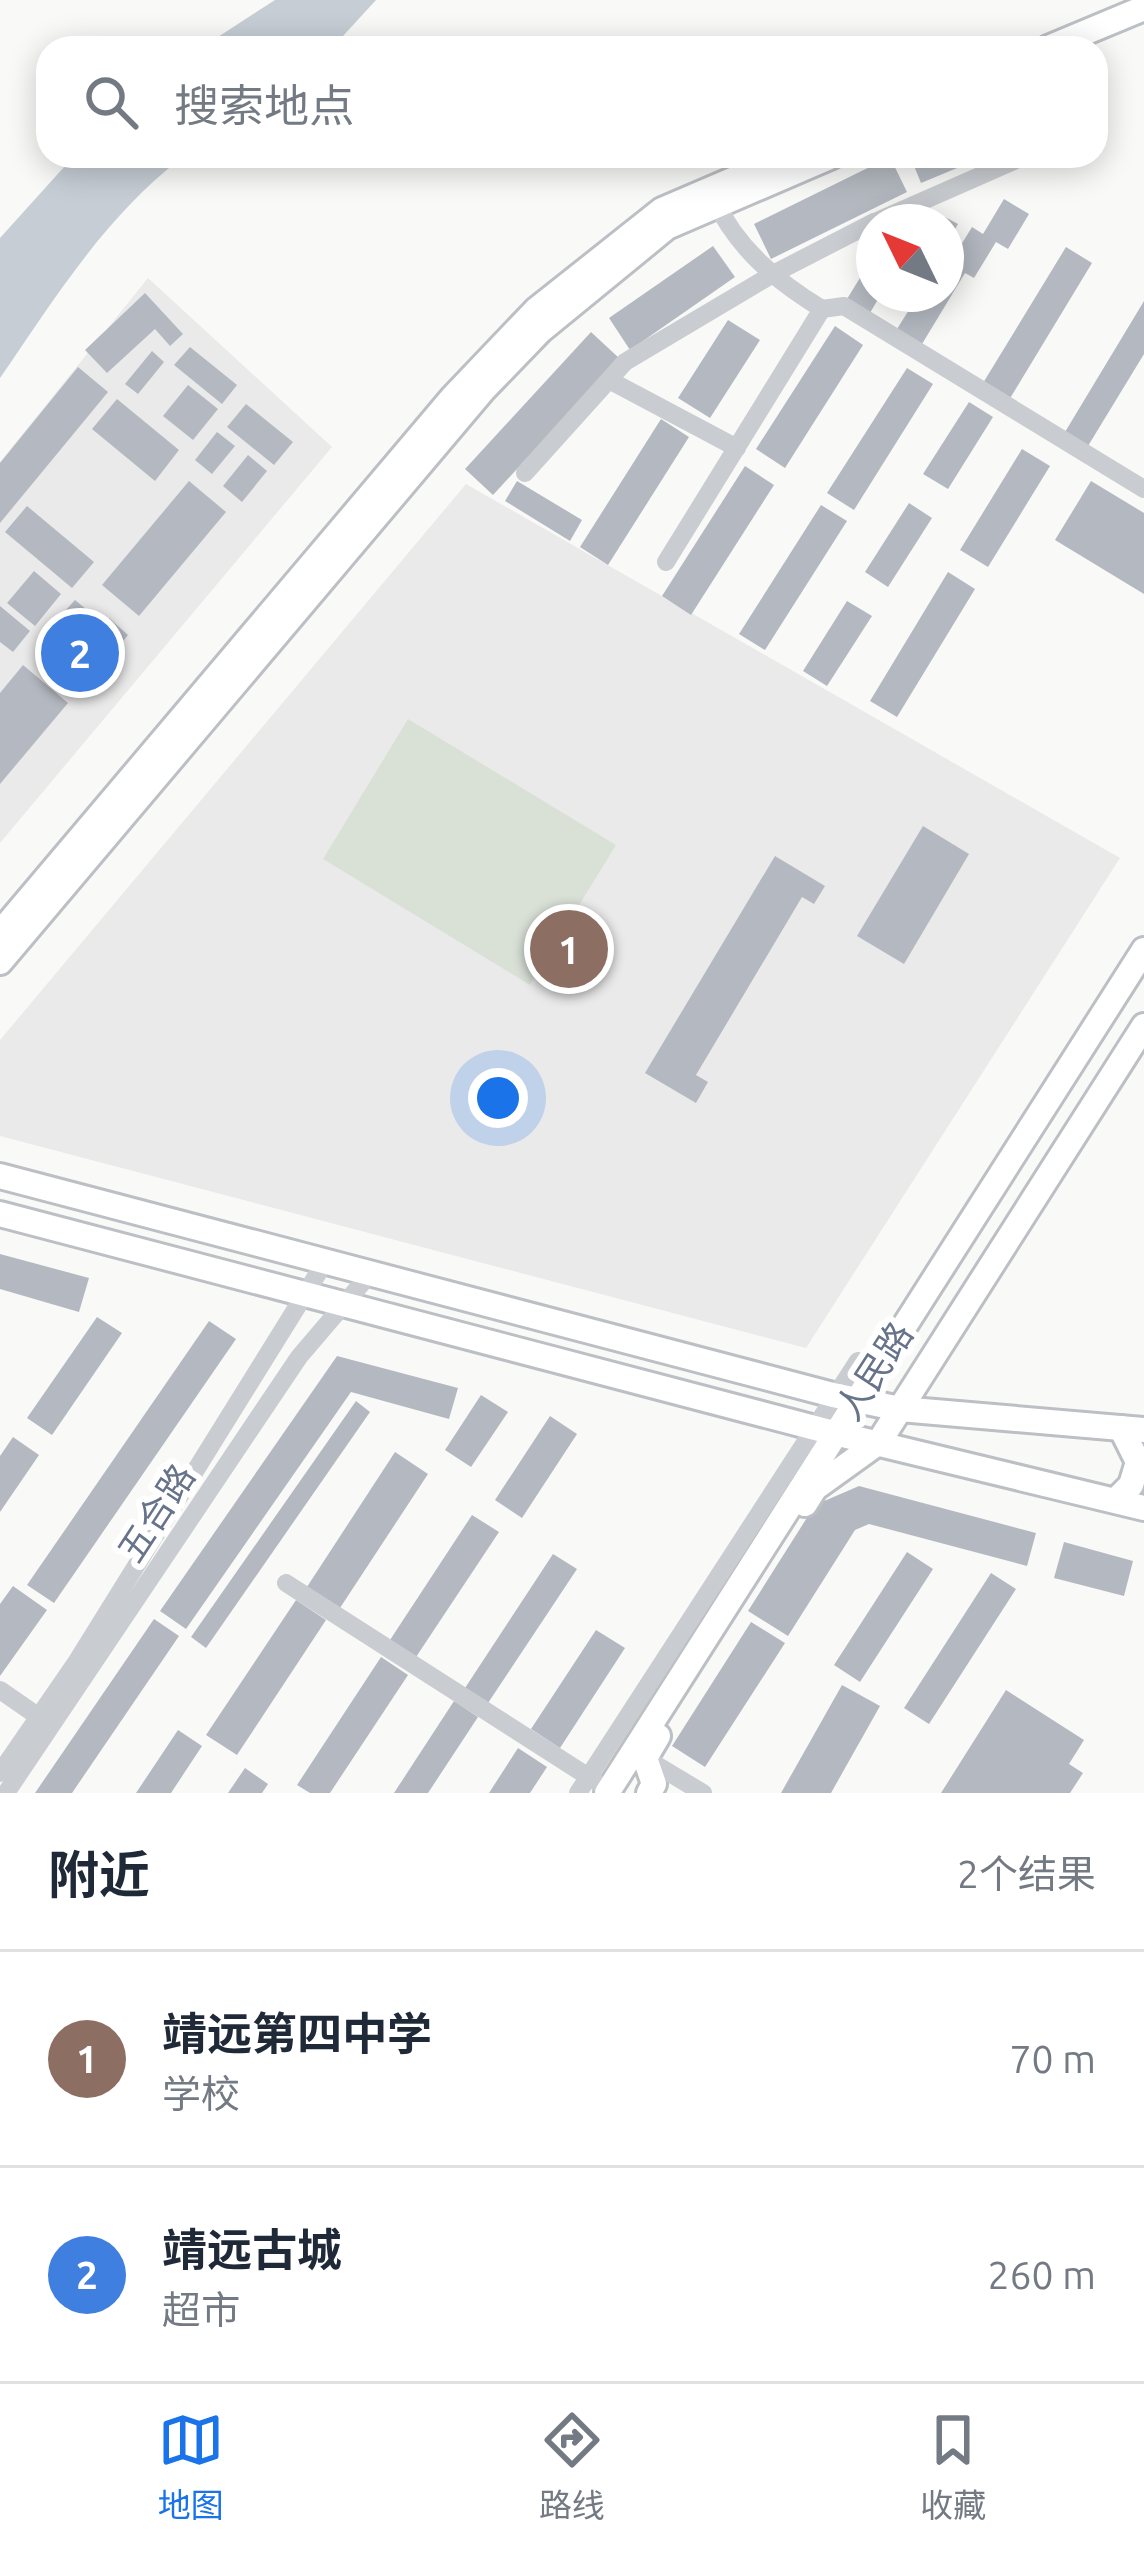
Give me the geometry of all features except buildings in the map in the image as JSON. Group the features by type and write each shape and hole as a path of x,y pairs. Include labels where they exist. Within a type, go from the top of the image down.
{"main road":[{"path":"1084,36 1141,17"},
{"path":"1108,38 1141,17"},
{"path":"0,962 497,375 592,284 667,227 767,168"},
{"path":"0,933 453,397 596,258 662,210 714,198 798,168"},
{"name":"人民路","path":"640,1754 823,1430 1144,950"},
{"name":"人民路","path":"596,1788 640,1754 815,1488 879,1442 1144,1026"},
{"path":"0,1176 844,1398 900,1409 1132,1429 1138,1462 1131,1485 1116,1500"},
{"path":"0,1214 343,1300 823,1430 1144,1508"},
{"path":"640,1754 654,1784 649,1793"}],"street":[{"path":"915,204 998,168"},
{"path":"714,198 735,238 773,274 822,309 844,307 1144,489"},
{"path":"525,473 625,362 773,274 856,231"},
{"path":"666,562 822,309"},
{"path":"609,380 736,448"},
{"name":"五合路","path":"0,1773 326,1262"},
{"name":"五合路","path":"6,1793 298,1357 369,1275"},
{"path":"844,1398 858,1361"},
{"path":"286,1583 596,1788 823,1430"},
{"path":"0,1690 38,1717"},
{"path":"640,1754 703,1793"}],"shaded area":[{"path":"275,0 376,0 343,36 220,36"},
{"path":"63,168 169,168 106,231 0,378 0,238"},
{"path":"148,278 332,447 0,843 0,462"},
{"path":"466,484 1120,858 806,1348 0,1136 0,1040"},
{"path":"408,719 616,845 530,985 323,859"}],"place":[{"name":"靖远古城","path":"80,653"},
{"name":"靖远第四中学","path":"569,949"}]}
